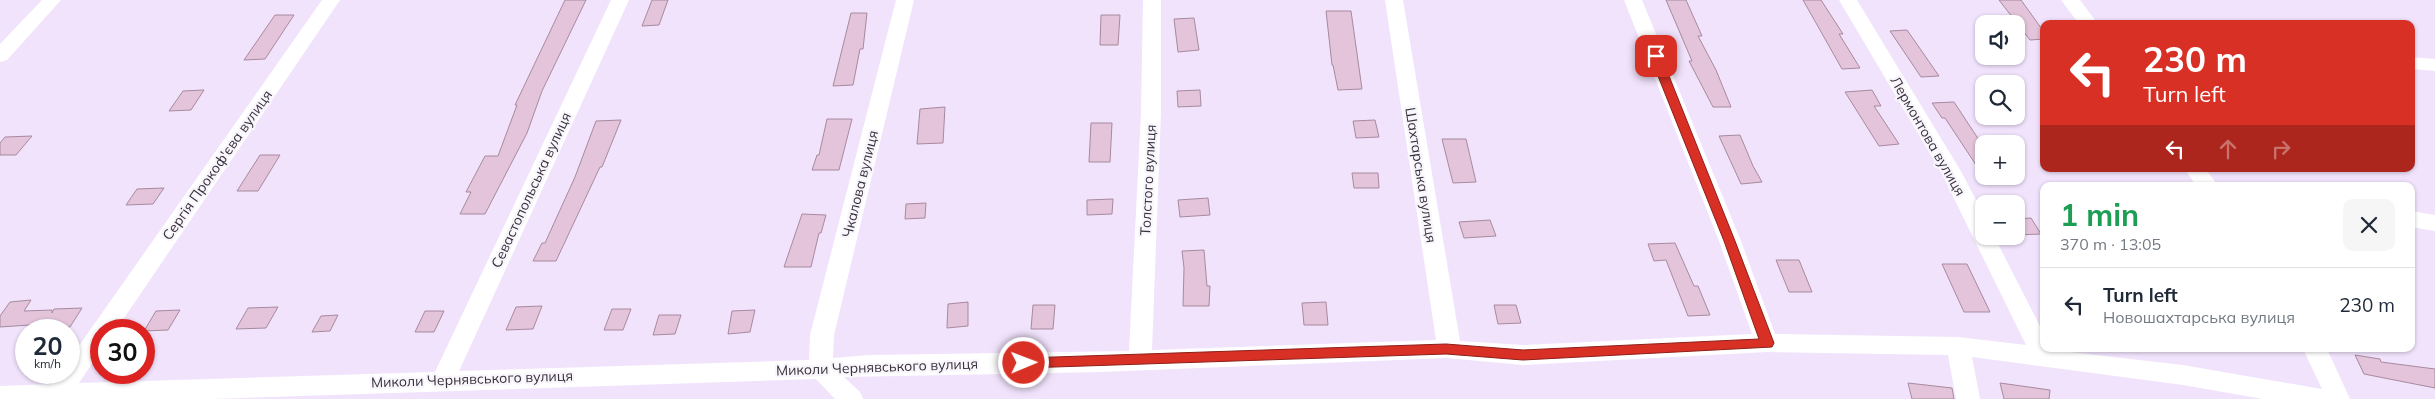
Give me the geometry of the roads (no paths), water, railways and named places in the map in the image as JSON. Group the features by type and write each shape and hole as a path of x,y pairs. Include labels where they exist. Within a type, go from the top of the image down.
{"street":[{"path":"0,56 52,0"},
{"name":"Сергія Прокоф'єва вулиця","path":"110,319 331,0"},
{"name":"Севастопольська вулиця","path":"443,380 620,0"},
{"name":"Чкалова вулиця","path":"821,368 822,335 905,0"},
{"name":"Толстого вулиця","path":"1140,359 1151,112 1152,0"},
{"name":"Шахтарська вулиця","path":"1394,0 1448,340 1446,349"},
{"path":"1633,0 1730,241 1767,343"},
{"name":"Лермонтова вулиця","path":"1848,0 1952,173 2040,350"},
{"path":"2070,0 2086,20"},
{"path":"2415,63 2435,65"},
{"path":"2197,172 2205,182"},
{"path":"2415,220 2435,223"},
{"name":"Миколи Чернявського вулиця","path":"0,396 868,365 1102,362 1140,359 1446,349 1523,355 1767,343 1958,346 2183,375 2320,399"},
{"path":"1958,346 1968,399"},
{"name":"Сергія Прокоф'єва вулиця","path":"58,395 90,348"},
{"name":"Лермонтова вулиця","path":"2041,352 2043,356"},
{"path":"2316,352 2338,399"},
{"path":"821,368 851,399"}]}
